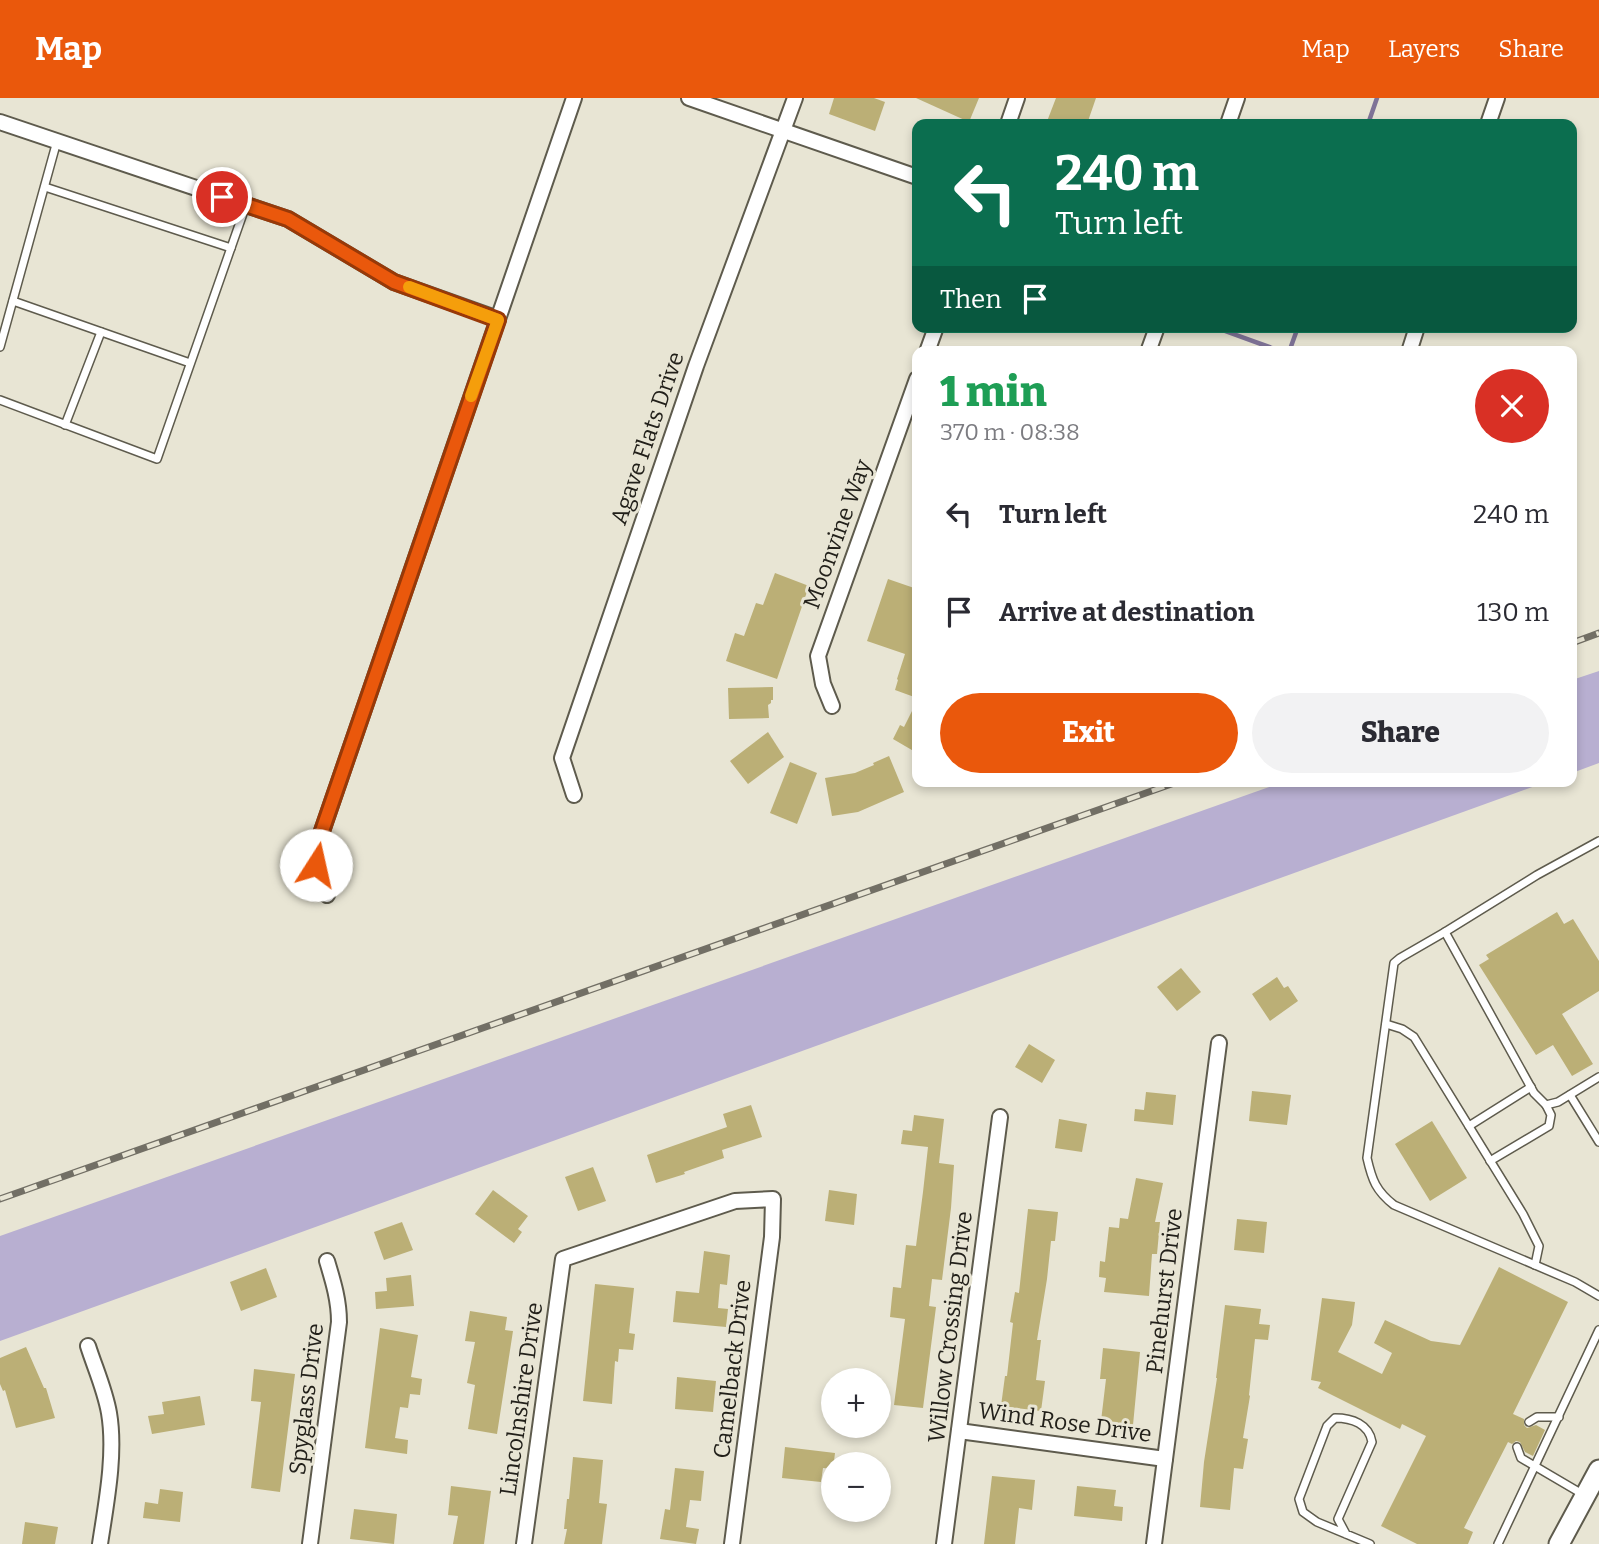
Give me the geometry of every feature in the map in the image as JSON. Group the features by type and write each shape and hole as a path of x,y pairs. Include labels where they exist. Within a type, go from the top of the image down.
{"main road":[{"path":"1559,1544 1599,1470"}],"street":[{"path":"327,895 316,865 321,834 574,98"},
{"path":"689,98 912,175"},
{"name":"Agave Flats Drive","path":"574,795 562,758 696,366 795,98"},
{"path":"1010,119 1017,98"},
{"path":"1230,119 1237,98"},
{"path":"1490,119 1497,98"},
{"path":"0,122 288,219 394,282 498,320"},
{"name":"Moonvine Way","path":"831,706 823,684 818,656 912,393"},
{"name":"Pinehurst Drive","path":"1154,1544 1219,1043"},
{"name":"Willow Crossing Drive","path":"944,1544 1000,1116"},
{"name":"Camelback Drive","path":"563,1259 735,1201 773,1199 772,1237 732,1544"},
{"name":"Lincolnshire Drive","path":"524,1544 563,1259"},
{"name":"Spyglass Drive","path":"310,1544 339,1322 339,1308 327,1261"},
{"path":"88,1346 110,1414 109,1483 100,1544"},
{"name":"Wind Rose Drive","path":"959,1431 1165,1459"}],"lane":[{"path":"0,347 57,141"},
{"path":"45,187 231,248"},
{"path":"0,400 157,459 246,205"},
{"path":"13,301 190,363"},
{"path":"65,425 101,332"},
{"path":"1599,841 1537,875 1394,964 1367,1158 1372,1179 1381,1196 1394,1205 1535,1265 1599,1296"},
{"path":"1445,932 1534,1093 1546,1105 1551,1115 1549,1126 1490,1161"},
{"path":"1386,1024 1402,1029 1414,1037 1523,1214 1539,1246 1535,1265"},
{"path":"1546,1105 1558,1102 1599,1077"},
{"path":"1469,1126 1531,1087"},
{"path":"1570,1095 1599,1142"},
{"path":"1498,1544 1599,1330"},
{"path":"1529,1422 1537,1417 1559,1417"},
{"path":"1346,1534 1338,1519 1372,1442 1371,1433 1364,1425 1347,1418 1335,1418 1327,1426 1299,1499 1303,1512 1310,1518 1317,1522 1370,1544"},
{"path":"1517,1447 1521,1458 1585,1496"}],"shaded area":[{"path":"1599,671 1599,763 1577,771 1577,678"},
{"path":"1269,787 1532,787 0,1341 0,1236"}],"building":[{"path":"834,98 874,98 885,102 875,131 829,114"},
{"path":"916,98 979,98 970,119 962,119"},
{"path":"1056,98 1096,98 1089,119 1048,119"},
{"path":"775,573 809,586 777,679 726,661 735,633 744,636 756,603 763,605"},
{"path":"888,579 912,587 912,696 895,690 905,654 867,641"},
{"path":"773,687 773,700 768,705 769,718 729,719 728,688"},
{"path":"912,711 912,750 893,739 900,725 904,727"},
{"path":"768,732 784,757 748,784 730,761"},
{"path":"889,756 904,792 858,812 832,816 825,778 855,773"},
{"path":"790,762 817,773 797,824 770,813"},
{"path":"1557,912 1564,924 1573,919 1599,961 1599,991 1562,1014 1593,1064 1572,1076 1553,1045 1536,1055 1479,965 1489,959 1486,955"},
{"path":"1181,968 1201,992 1177,1011 1157,987"},
{"path":"1277,977 1284,988 1288,986 1298,1001 1270,1021 1252,994"},
{"path":"1029,1044 1055,1060 1042,1083 1015,1067"},
{"path":"1252,1091 1291,1095 1287,1125 1249,1121"},
{"path":"1146,1092 1176,1095 1173,1125 1134,1121 1135,1109 1144,1110"},
{"path":"751,1105 762,1137 722,1150 724,1158 656,1183 647,1155 727,1127 723,1114"},
{"path":"914,1115 944,1119 939,1163 954,1165 942,1280 932,1279 929,1306 936,1307 923,1408 894,1405 905,1319 890,1317 893,1287 901,1288 906,1245 916,1246 923,1192 928,1147 901,1144 903,1130 912,1131"},
{"path":"1059,1119 1087,1124 1082,1152 1055,1148"},
{"path":"1432,1121 1467,1178 1430,1201 1395,1144"},
{"path":"593,1167 606,1201 578,1211 565,1177"},
{"path":"1136,1178 1163,1183 1155,1222 1160,1222 1157,1254 1152,1254 1149,1296 1104,1292 1106,1278 1099,1277 1100,1261 1105,1262 1109,1227 1119,1228 1120,1218 1128,1219"},
{"path":"493,1190 528,1216 518,1229 522,1232 514,1243 475,1214"},
{"path":"829,1190 857,1194 854,1225 825,1221"},
{"path":"1028,1209 1058,1212 1055,1241 1051,1241 1037,1340 1041,1340 1036,1380 1045,1381 1041,1411 1001,1406 1013,1323 1010,1322 1015,1292 1019,1293"},
{"path":"1237,1219 1267,1222 1264,1253 1234,1250"},
{"path":"402,1222 413,1250 384,1260 374,1232"},
{"path":"704,1251 730,1255 727,1285 720,1284 718,1308 728,1309 726,1327 673,1322 676,1291 699,1293"},
{"path":"1499,1267 1568,1302 1513,1414 1524,1419 1527,1428 1536,1425 1545,1430 1533,1456 1525,1452 1520,1442 1508,1442 1464,1528 1473,1532 1468,1544 1417,1544 1381,1526 1426,1436 1402,1424 1400,1429 1318,1388 1321,1382 1311,1380 1322,1298 1355,1302 1352,1325 1338,1352 1382,1374 1392,1353 1374,1343 1385,1320 1431,1341 1460,1345"},
{"path":"266,1268 277,1297 241,1311 230,1282"},
{"path":"411,1275 414,1306 376,1309 375,1292 387,1291 386,1278"},
{"path":"595,1284 634,1288 629,1333 635,1334 633,1350 619,1349 618,1362 615,1361 612,1404 583,1401"},
{"path":"1225,1305 1261,1309 1259,1324 1270,1325 1268,1340 1255,1339 1243,1438 1248,1439 1243,1469 1234,1468 1230,1510 1200,1507"},
{"path":"470,1311 507,1317 505,1330 513,1331 497,1434 468,1429 475,1385 467,1383 475,1342 465,1341"},
{"path":"380,1328 418,1335 411,1377 422,1379 420,1395 410,1394 408,1408 400,1407 395,1438 408,1440 407,1454 365,1448"},
{"path":"26,1347 46,1388 55,1418 16,1428 5,1390 3,1391 0,1384 0,1358"},
{"path":"1103,1348 1140,1352 1133,1425 1101,1421 1106,1379 1100,1379"},
{"path":"254,1369 295,1374 280,1492 251,1488 261,1402 251,1401"},
{"path":"677,1377 716,1381 713,1412 675,1409"},
{"path":"200,1396 205,1425 152,1434 148,1416 164,1414 162,1402"},
{"path":"785,1447 827,1452 821,1452 821,1482 782,1478"},
{"path":"573,1457 603,1460 599,1503 607,1504 602,1544 564,1544"},
{"path":"675,1468 704,1471 701,1501 690,1500 686,1527 699,1529 696,1544 660,1539 665,1509 670,1510"},
{"path":"992,1476 1035,1480 1032,1510 1019,1508 1015,1544 984,1544"},
{"path":"451,1486 491,1491 484,1544 453,1544 458,1516 448,1515"},
{"path":"1077,1486 1116,1490 1114,1506 1123,1507 1122,1521 1074,1516"},
{"path":"160,1489 183,1492 180,1522 143,1518 145,1502 158,1504"},
{"path":"354,1509 397,1514 394,1544 350,1539"},
{"path":"25,1522 58,1527 55,1544 22,1544"}],"waterway":[{"path":"1370,119 1377,98"},
{"path":"1231,333 1266,346"},
{"path":"1291,346 1296,333"}],"railway":[{"path":"1577,641 1599,633"},
{"path":"0,1199 1163,787"}],"slow traffic":[{"path":"409,287 498,320 471,396"}],"route":[{"path":"222,197 288,219 394,282 498,320 321,834 316,865"}]}
